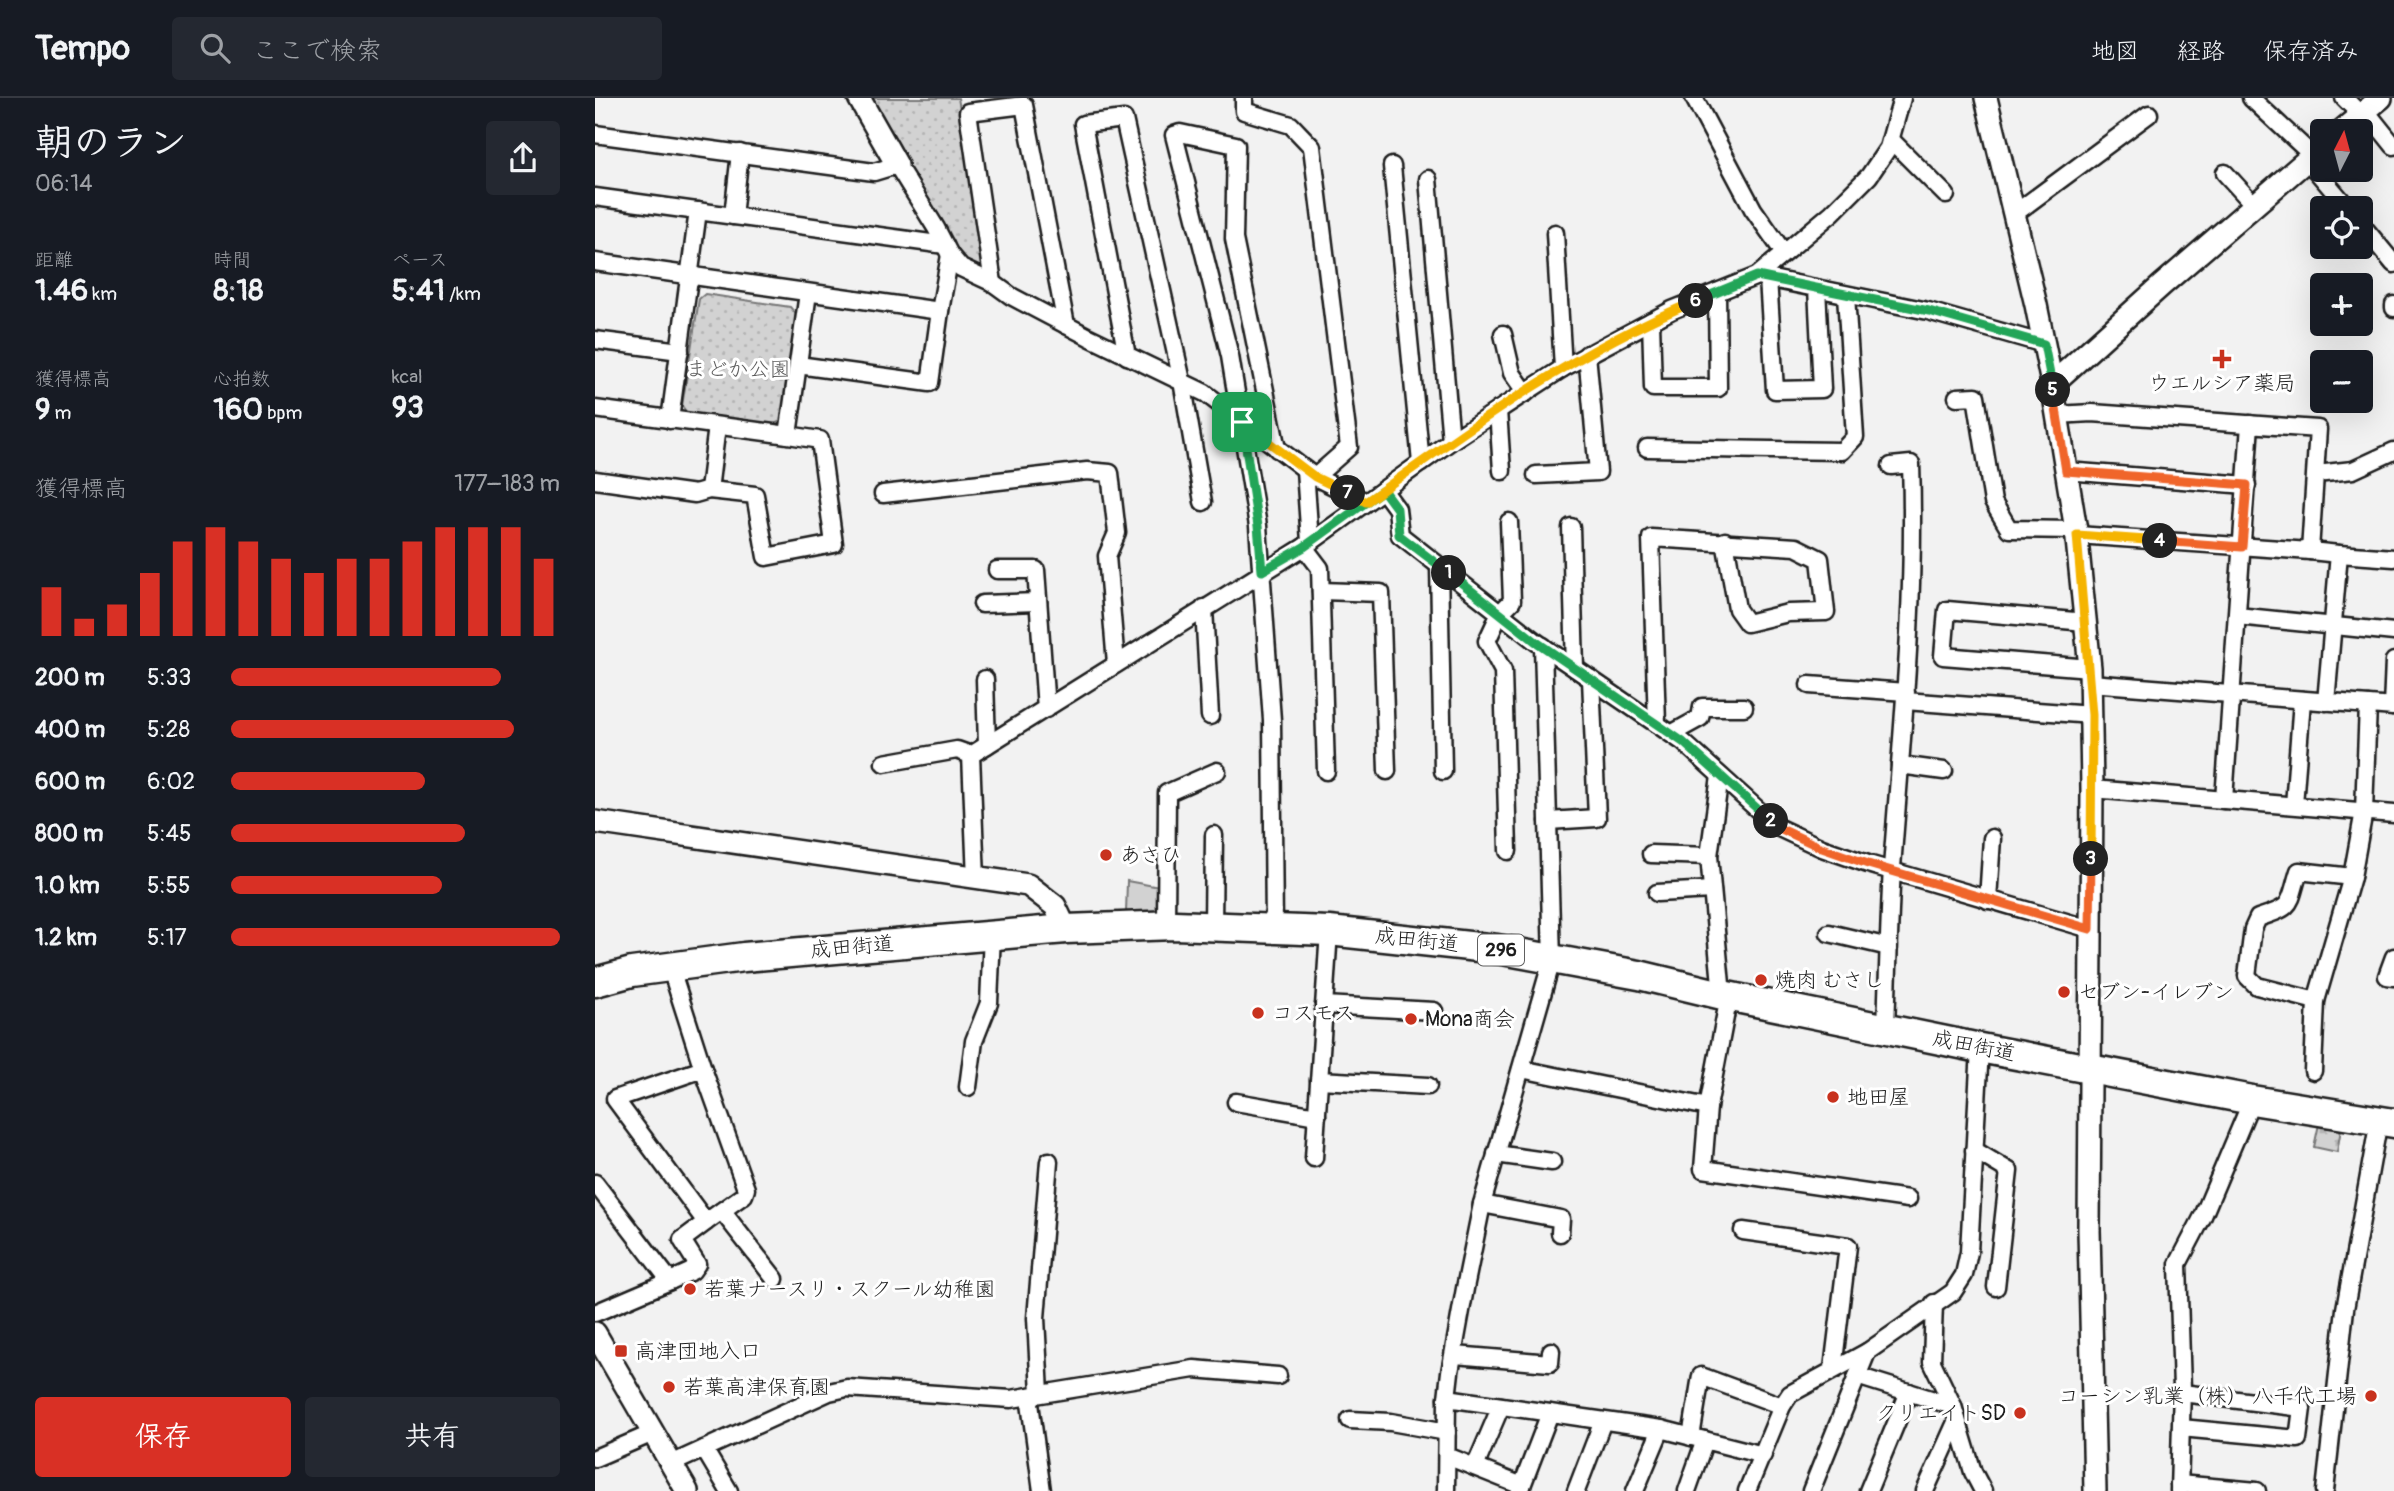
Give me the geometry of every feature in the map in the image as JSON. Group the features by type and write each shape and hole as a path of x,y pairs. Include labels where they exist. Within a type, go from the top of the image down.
{"highway":[{"name":"成田街道","path":"595,982 632,972 744,957 992,934 1166,925 1329,931 1497,949 1639,975 1726,996 1980,1048 2252,1100 2386,1122"}],"street":[{"path":"859,98 961,268 1066,325 1182,381 1224,406 1310,474 1366,502"},
{"path":"1244,98 1244,110 1291,125 1312,147 1349,447 1310,474"},
{"path":"1694,98 1753,209 1784,253"},
{"path":"1817,288 1822,389 1775,390 1763,277 1784,253 1832,213 1865,180 1888,148 1902,98"},
{"path":"1986,98 2052,384 2077,532 2086,622 2092,715 2089,1230 2095,1491"},
{"path":"2251,98 2310,150"},
{"path":"2344,98 2369,108 2394,146"},
{"path":"993,283 968,112 1024,105 1066,325"},
{"path":"2014,214 2149,114"},
{"path":"1127,356 1083,124 1123,119 1182,381 1203,502"},
{"path":"1274,928 1272,720 1258,526 1230,356 1174,135 1179,133 1236,145 1234,239 1277,449"},
{"path":"595,134 874,172 897,165"},
{"path":"1891,140 1946,194"},
{"path":"733,216 740,153"},
{"path":"2052,384 2310,158"},
{"path":"1392,166 1421,463"},
{"path":"2225,173 2255,206"},
{"path":"1427,179 1451,441"},
{"path":"595,197 948,250"},
{"path":"670,420 698,211"},
{"path":"1555,233 1563,368"},
{"path":"2373,239 2394,264"},
{"path":"798,365 930,383 948,250"},
{"path":"595,262 940,311"},
{"path":"971,755 1307,544 1451,441 1563,368 1651,321 1717,292 1763,277 1929,311 2044,344"},
{"path":"1651,321 1653,388 1718,388 1717,292"},
{"path":"788,435 808,293"},
{"path":"1647,448 1842,451 1855,436 1846,295"},
{"path":"1503,334 1512,373 1516,383 1526,393"},
{"path":"595,340 680,351"},
{"path":"1536,475 1598,472 1587,354"},
{"path":"1957,397 1976,396 1993,502 2009,529 2077,532 2394,558"},
{"path":"595,409 820,440 834,544 766,557 755,495 709,490 695,494 595,480"},
{"path":"1498,410 1502,471"},
{"path":"2057,415 2092,413 2318,429 2310,551"},
{"path":"2224,800 2250,424"},
{"path":"709,490 717,426"},
{"path":"2316,474 2353,470 2394,451"},
{"path":"1886,1027 1892,871 1905,696 1913,533 1910,464 1891,466"},
{"path":"883,494 1087,471 1110,473 1117,533 1107,556 1116,664"},
{"path":"2066,471 2247,485"},
{"path":"1310,474 1307,544 1320,568 1326,771"},
{"path":"1383,490 1397,509 1399,535 1543,646 1664,729 1777,827 1822,848 1892,871 2090,929"},
{"path":"1507,850 1503,671 1487,641 1500,613 1512,601 1509,523"},
{"path":"1571,527 1575,668"},
{"path":"1664,729 1651,538 1725,541 1796,547 1820,559 1826,612 1788,613 1747,624 1737,609 1725,541"},
{"path":"2326,702 2339,554"},
{"path":"1439,566 1443,771"},
{"path":"997,570 1036,570 1046,709"},
{"path":"1321,591 1381,593 1387,771"},
{"path":"982,604 1038,603"},
{"path":"1204,608 1210,716"},
{"path":"2086,622 1947,610 1943,656 2232,694 2393,707 2394,661"},
{"path":"2237,616 2394,632"},
{"path":"1446,1491 1447,1398 1450,1372 1482,1204 1552,960 1543,646"},
{"path":"985,679 987,745"},
{"path":"1548,821 1597,818 1591,679"},
{"path":"1809,685 2092,715"},
{"path":"2294,805 2302,700"},
{"path":"2313,1071 2316,1001 2352,877 2364,811 2368,705"},
{"path":"1664,729 1700,718 1702,707 1744,707"},
{"path":"884,763 957,750 971,755"},
{"path":"971,755 976,879"},
{"path":"1900,765 1944,771"},
{"path":"1166,925 1167,793 1217,771"},
{"path":"1720,776 1709,856 1726,996 1707,1107 1703,1168 1908,1199"},
{"path":"2092,789 2394,814"},
{"path":"595,822 1028,885 1055,906 1066,929"},
{"path":"1213,926 1214,835"},
{"path":"1988,900 1992,838"},
{"path":"1651,853 1709,856"},
{"path":"2316,1001 2257,986 2246,976 2253,929 2258,918 2283,910 2288,905 2299,870 2352,877"},
{"path":"1657,893 1712,890"},
{"path":"1314,1158 1329,931"},
{"path":"1829,933 1889,947"},
{"path":"968,1087 974,1041 989,1003 992,934"},
{"path":"2394,957 2387,976 2394,977"},
{"path":"595,1313 692,1271 697,1264 682,1240 744,1195 746,1189 670,966"},
{"path":"1324,1005 1434,1011"},
{"path":"1747,1491 1782,1406 1790,1394 1867,1352 1953,1292 1964,1275 1969,1252 1980,1048"},
{"path":"703,1069 615,1099 706,1222"},
{"path":"1521,1069 1707,1107"},
{"path":"1319,1080 1428,1086"},
{"path":"2252,1100 2203,1216 2178,1264 2182,1393 2179,1487 2257,1491"},
{"path":"1237,1102 1317,1116"},
{"path":"2325,1491 2345,1309 2386,1122"},
{"path":"1974,1150 2009,1171 1996,1286"},
{"path":"1496,1154 1552,1162"},
{"path":"1042,1491 1034,1395 1036,1318 1049,1161"},
{"path":"595,1183 670,1281"},
{"path":"1482,1204 1561,1219 1560,1233"},
{"path":"722,1211 775,1279"},
{"path":"1743,1231 1848,1246 1833,1369"},
{"path":"1934,1303 1932,1362 1955,1413 1973,1472 1983,1491"},
{"path":"595,1333 687,1491"},
{"path":"1455,1355 1551,1363 1551,1351"},
{"path":"1811,1491 1867,1352"},
{"path":"671,1464 829,1392 847,1388 1011,1399 1195,1369 1278,1376"},
{"path":"1687,1491 1698,1438 1701,1376 1782,1406"},
{"path":"1857,1376 1909,1392 1955,1413"},
{"path":"1868,1491 1909,1392"},
{"path":"2181,1428 2298,1439 2302,1408 2182,1393"},
{"path":"1447,1398 1661,1429 1763,1455"},
{"path":"1475,1467 1501,1406"},
{"path":"1447,1456 1521,1488 1550,1413"},
{"path":"1925,1491 1955,1413"},
{"path":"1350,1420 1391,1422 1447,1432"},
{"path":"1576,1491 1603,1421"},
{"path":"1635,1491 1661,1429"},
{"path":"595,1458 653,1433"},
{"path":"704,1449 729,1491"}],"green space":[{"path":"862,98 958,98 986,267 979,270 963,261 936,228"},
{"name":"まどか公園","path":"705,294 790,307 796,314 781,421 770,426 688,414 682,406 699,299"},
{"path":"1127,881 1165,888 1161,912 1126,913"},
{"path":"2319,1124 2341,1129 2337,1152 2314,1147"}],"place":[{"name":"ウエルシア薬局","path":"2222,359"},
{"name":"あさひ","path":"1106,855"},
{"name":"焼肉 むさし","path":"1761,980"},
{"name":"セブン-イレブン","path":"2064,992"},
{"name":"コスモス","path":"1258,1013"},
{"name":"Mona商会","path":"1411,1019"},
{"name":"地田屋","path":"1833,1097"},
{"name":"若葉ナースリ・スクール幼稚園","path":"690,1289"},
{"name":"高津団地入口","path":"621,1351"},
{"name":"若葉高津保育園","path":"669,1387"},
{"name":"コーシン乳業（株） 八千代工場","path":"2371,1396"},
{"name":"クリエイトSD","path":"2020,1413"}],"route":[{"path":"1757,276 1929,311 2044,344 2066,471 2247,485 2242,547 2077,535 2092,715 2090,929 1868,864 1822,848 1777,827 1683,742 1535,641 1399,535 1397,509 1383,490 1304,547 1262,571 1242,422 1315,477 1366,502 1451,441 1587,354 1672,310 1757,276"}]}
